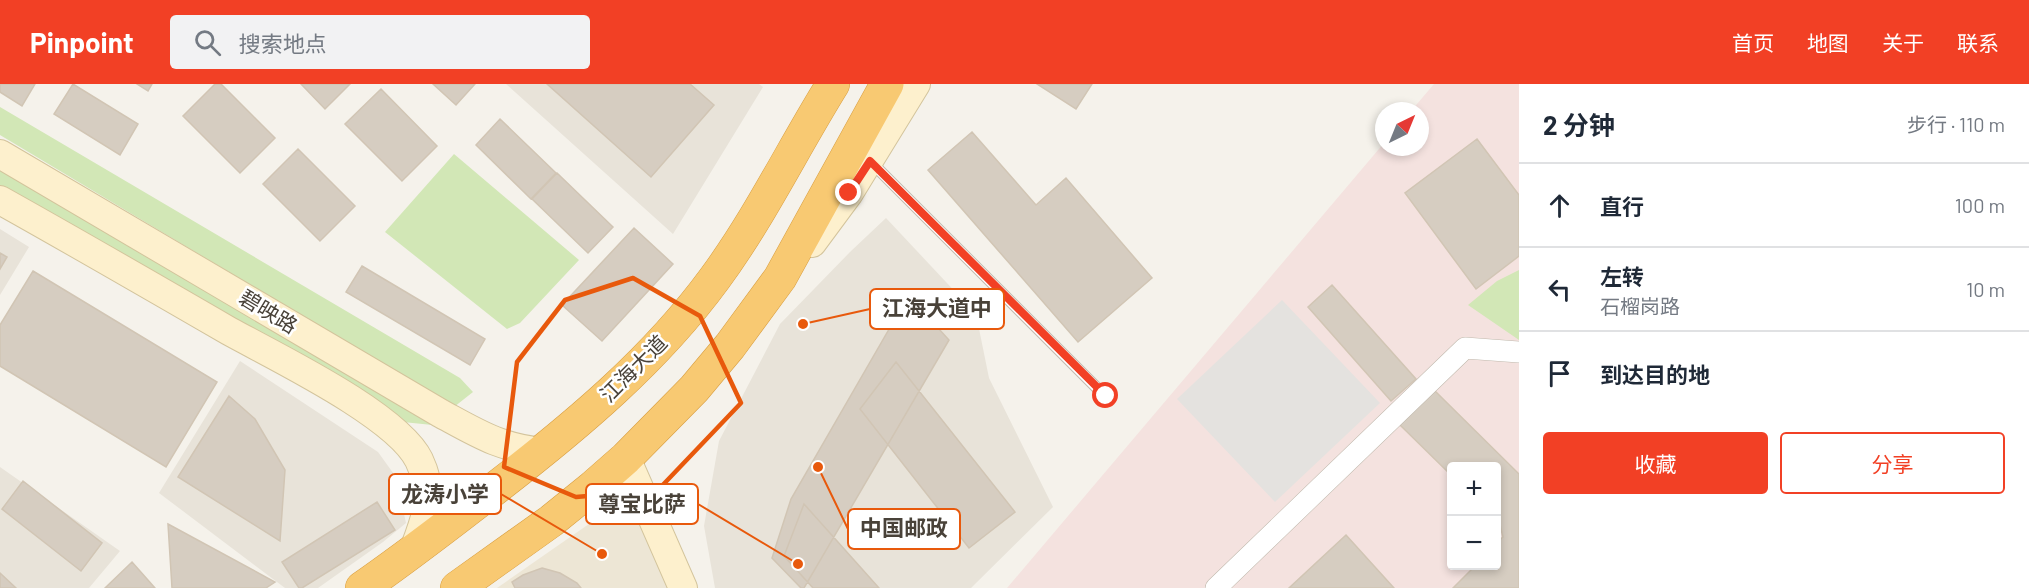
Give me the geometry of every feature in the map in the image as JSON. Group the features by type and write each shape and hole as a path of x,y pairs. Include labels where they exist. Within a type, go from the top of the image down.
{"highway":[{"path":"457,588 551,521 627,458 694,389 730,346 780,278 887,84"},
{"name":"江海大道","path":"362,588 413,552 543,452 619,385 686,315 715,278 752,223 825,93"}],"main road":[{"path":"780,278 827,224 870,161 916,84"},
{"name":"碧映路","path":"0,154 440,413 500,444 520,450 543,452"},
{"name":"碧映路","path":"0,200 317,380 372,414 402,437 419,460 427,486 428,510 413,552"},
{"path":"627,458 683,588"}],"street":[{"path":"1216,588 1465,348 1519,352"}],"lane":[{"path":"870,161 1106,396"}],"highlighted area":[{"path":"633,278 700,316 741,403 658,490 576,497 504,467 517,362 565,300"}],"shaded area":[{"path":"506,84 759,84 763,87 673,234"},
{"path":"1434,84 1519,84 1519,588 1007,588 1375,154 1375,156 1429,156 1429,102 1419,102"},
{"path":"886,218 976,314 989,378 1053,507 971,588 715,588 704,526 719,441 780,324"},
{"path":"0,229 29,247 0,295"},
{"path":"1282,300 1380,403 1275,502 1177,399"},
{"path":"240,361 378,452 396,477 406,523 318,588 285,588 159,493"},
{"path":"0,467 120,551 89,588 0,588"},
{"path":"599,517 640,520 676,588 497,588"}],"green space":[{"path":"0,107 460,378 473,392 454,407 0,135"},
{"path":"454,154 579,260 520,323 507,329 385,232"},
{"path":"0,162 452,427 393,421 0,192"},
{"path":"1519,270 1519,340 1468,305 1497,281"}],"building":[{"path":"0,84 35,84 22,106 0,92"},
{"path":"73,84 138,124 120,155 54,114"},
{"path":"137,84 152,84 148,91"},
{"path":"215,84 221,84 275,138 240,173 183,116"},
{"path":"301,84 350,84 325,109"},
{"path":"433,84 475,84 456,105"},
{"path":"547,84 690,84 714,105 651,177"},
{"path":"1037,84 1092,84 1076,109"},
{"path":"381,89 437,146 402,181 345,124"},
{"path":"500,119 556,173 531,199 476,145"},
{"path":"972,132 1036,205 1066,178 1152,278 1078,342 928,170"},
{"path":"1477,139 1519,195 1519,256 1476,289 1405,193"},
{"path":"298,149 355,206 320,241 263,184"},
{"path":"557,173 613,227 588,253 532,199"},
{"path":"634,228 673,264 602,341 562,305"},
{"path":"0,253 7,257 0,269"},
{"path":"362,266 485,339 470,365 346,292"},
{"path":"33,271 217,382 166,467 0,366 0,325"},
{"path":"1332,285 1416,379 1391,401 1308,307"},
{"path":"903,305 918,306 949,340 804,588 801,588 772,558 791,499"},
{"path":"896,362 1015,512 969,548 860,409"},
{"path":"1433,389 1519,474 1519,588 1453,588 1471,570 1501,570 1501,539 1503,537 1501,462 1447,462 1447,471 1399,424"},
{"path":"229,396 255,419 285,470 280,541 178,477"},
{"path":"23,481 102,543 81,571 2,509"},
{"path":"377,502 395,530 299,588 282,562"},
{"path":"804,504 879,588 813,588 784,556"},
{"path":"168,524 275,582 266,588 172,588"},
{"path":"1346,535 1394,588 1289,588"},
{"path":"132,562 155,588 105,588"},
{"path":"542,568 560,573 581,588 515,588 512,582"},
{"path":"0,573 16,588 0,588"}],"place":[{"name":"江海大道中","path":"803,324"},
{"name":"中国邮政","path":"818,467"},
{"name":"龙涛小学","path":"602,554"},
{"name":"尊宝比萨","path":"798,564"}],"route":[{"path":"849,193 870,161 1106,396"}]}
